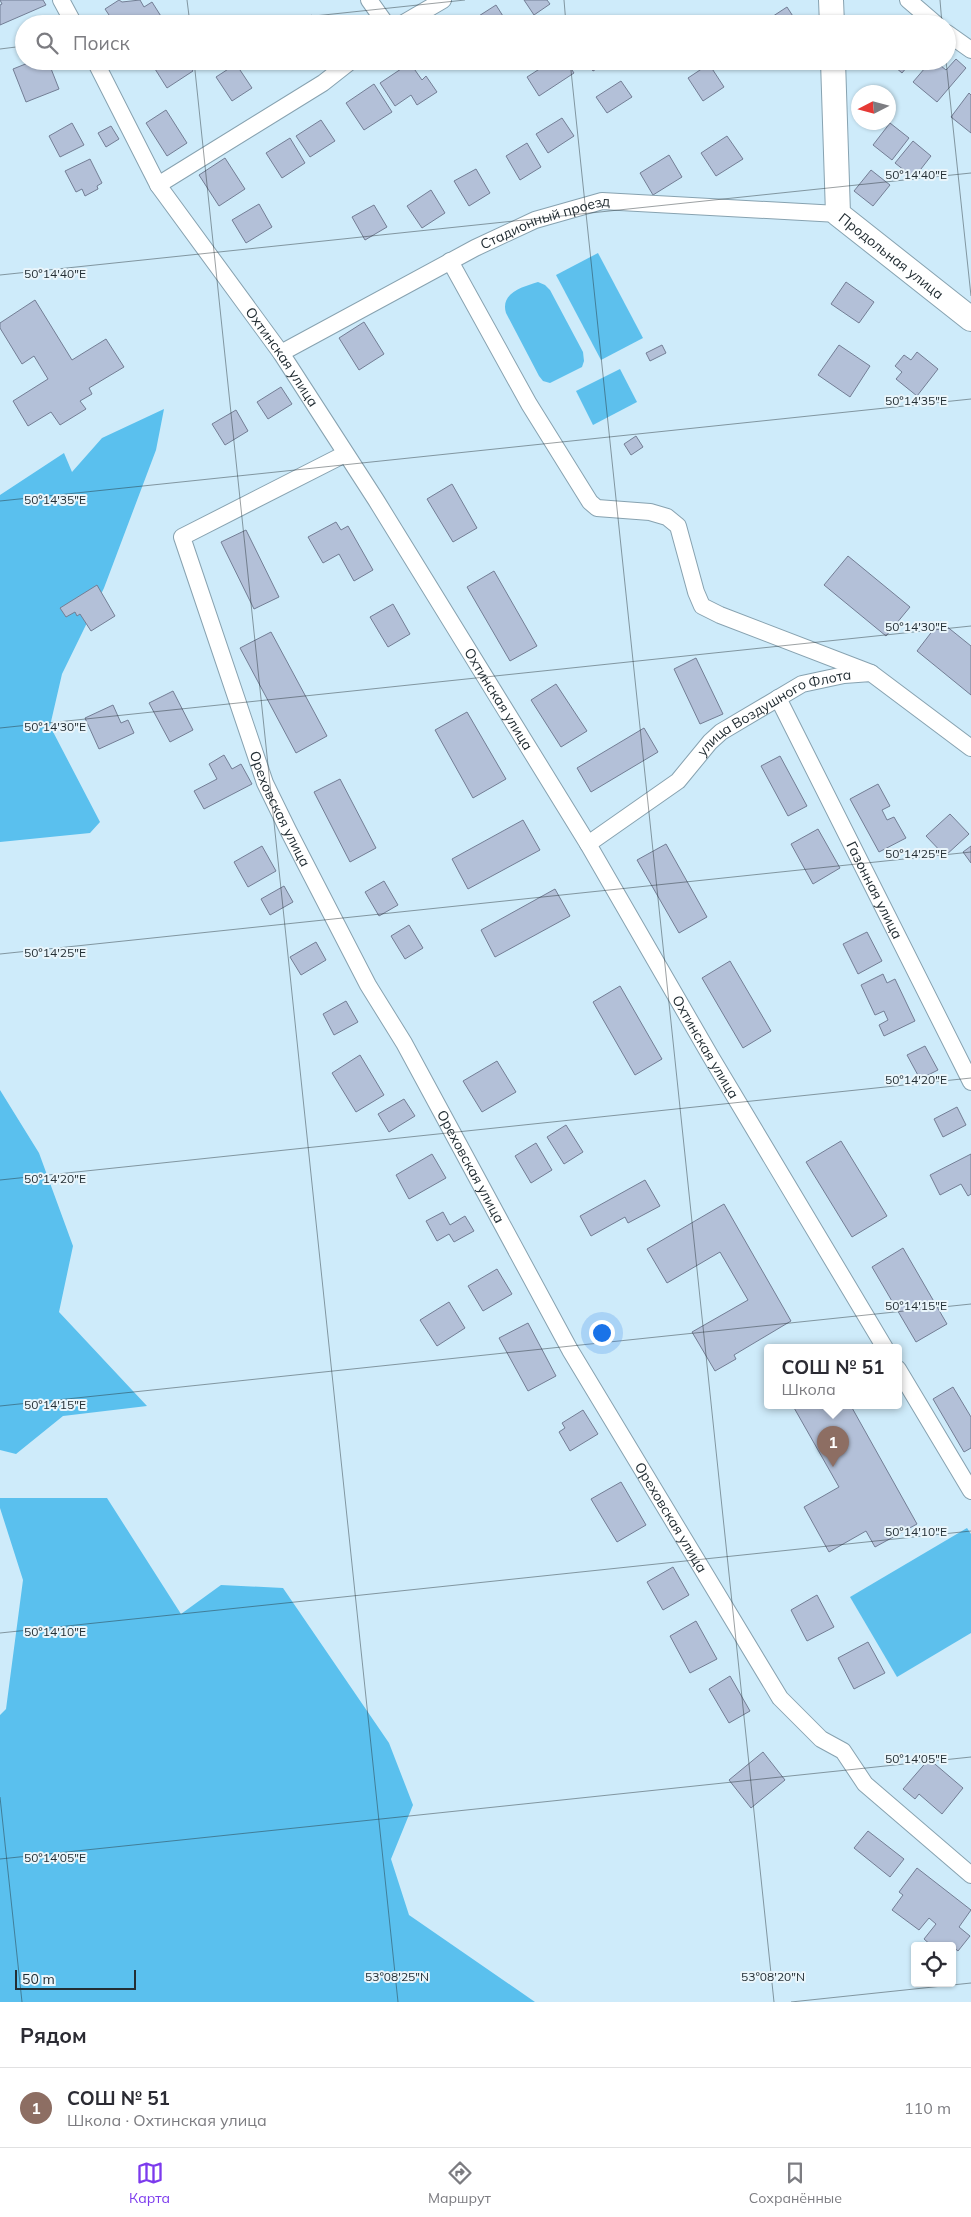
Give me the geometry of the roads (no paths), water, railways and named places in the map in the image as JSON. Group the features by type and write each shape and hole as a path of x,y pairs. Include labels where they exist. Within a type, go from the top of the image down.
{"street":[{"path":"61,0 69,15"},
{"path":"369,0 380,15"},
{"path":"417,15 443,0"},
{"path":"831,0 832,15"},
{"path":"908,0 926,15"},
{"path":"956,39 971,50"},
{"name":"Охтинская улица","path":"100,70 158,185 281,353 376,500 588,844 711,1057 884,1344"},
{"path":"158,185 323,83 340,70"},
{"name":"Продольная улица","path":"833,70 838,214 971,319"},
{"name":"Стадионный проезд","path":"281,353 450,262 535,220 602,201 838,214"},
{"path":"450,262 529,404 590,502 597,508 650,512 667,517 678,526 696,592 702,606 730,619 871,673"},
{"name":"Ореховская улица","path":"345,454 182,537 265,783 368,985 404,1043 570,1350 780,1698 821,1739 843,1751 865,1784 971,1876"},
{"name":"улица Воздушного Флота","path":"588,844 678,781 720,732 802,684 844,675 871,673 971,748"},
{"name":"Газонная улица","path":"778,698 971,1082"},
{"path":"902,1376 971,1490"}],"place":[{"name":"СОШ № 51","path":"833,1467"}]}
